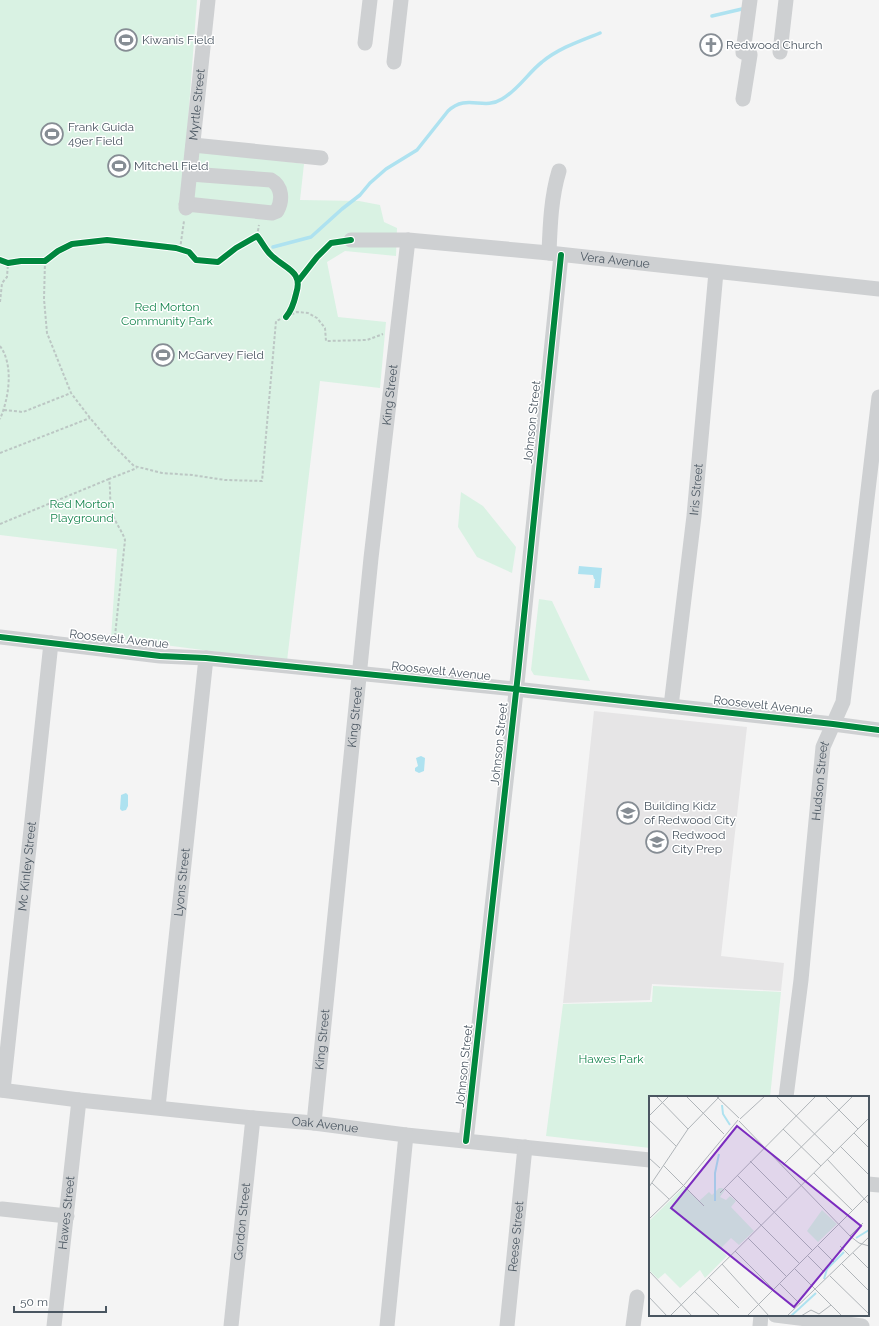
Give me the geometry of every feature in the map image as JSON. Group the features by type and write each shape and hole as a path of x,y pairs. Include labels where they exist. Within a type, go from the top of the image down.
{"street":[{"name":"Myrtle Street","path":"186,206 208,0"},
{"path":"365,43 370,0"},
{"path":"394,62 401,0"},
{"path":"743,99 750,55 743,52 750,0"},
{"path":"780,52 786,0"},
{"path":"193,145 321,158"},
{"name":"Johnson Street","path":"466,1141 515,689 555,254 550,236 556,182 559,171"},
{"path":"186,206 272,213 277,211 281,202 278,187 271,180 190,174"},
{"name":"Vera Avenue","path":"351,240 408,240 555,254 879,289"},
{"name":"King Street","path":"314,1123 371,558 408,240"},
{"name":"Iris Street","path":"671,706 694,516 716,272"},
{"name":"Hudson Street","path":"786,1096 801,980 823,747 843,702 873,507 879,397"},
{"name":"Roosevelt Avenue","path":"0,637 160,656 206,658 515,689 879,730"},
{"name":"Mc Kinley Street","path":"2,1090 50,643"},
{"name":"Lyons Street","path":"158,1107 206,658"},
{"name":"Oak Avenue","path":"2,1090 80,1100 314,1123 406,1135 649,1160"},
{"name":"Hawes Street","path":"54,1326 80,1100"},
{"name":"Gordon Street","path":"231,1326 253,1118"},
{"path":"387,1326 406,1135"},
{"name":"Reese Street","path":"507,1326 525,1147"},
{"path":"869,1184 879,1185"},
{"path":"2,1209 67,1216"},
{"path":"633,1326 637,1297"},
{"path":"760,1326 761,1316"},
{"path":"783,1316 862,1326"}],"path":[{"path":"180,249 186,206"},
{"path":"252,239 257,236 262,242"},
{"path":"0,260 11,262 7,277 1,283 0,302"},
{"path":"44,260 44,299 47,333 71,393 112,444 134,466 162,473 192,475 225,480 262,481 276,321 296,312 308,314 317,318 325,328 326,342 367,340 398,328"},
{"path":"286,317 292,310"},
{"path":"0,346 5,353 8,374 7,398 0,419"},
{"path":"4,410 23,412 71,393"},
{"path":"0,452 90,418"},
{"path":"0,524 138,467"},
{"path":"109,479 111,490 110,504 112,512 125,540 115,636"}],"shaded area":[{"name":"Redwood City Prep","path":"594,711 747,727 721,956 784,963 781,991 652,984 650,1000 563,1003"}],"green space":[{"name":"Red Morton Community Park","path":"0,0 197,0 186,148 304,164 300,200 359,201 380,205 384,222 397,228 396,256 345,251 327,262 338,317 386,322 380,388 320,381 287,661 111,638 117,549 0,535"},
{"path":"461,492 483,506 516,547 512,573 477,557 458,527"},
{"path":"539,599 552,601 590,681 534,675 531,670"},
{"name":"Hawes Park","path":"653,986 781,992 770,1096 649,1096 649,1148 546,1136 563,1004 652,1002"}],"water":[{"path":"579,566 602,568 600,588 594,588 595,579 593,575 578,574"},
{"path":"421,756 425,758 424,771 419,773 415,771 415,768 418,766 416,758"},
{"path":"126,793 128,795 128,806 126,810 122,811 120,809 121,795"}],"waterway":[{"path":"712,16 742,9"},
{"path":"273,247 311,237 360,195 370,183 386,169 417,150 448,111 455,106 468,102 488,103 502,99 513,91 537,66 549,57 570,45 600,33"}],"cycle path":[{"path":"0,260 8,263 21,261 45,261 58,251 72,244 107,240 176,248 189,252 196,260 218,262 236,248 257,236 270,254 291,271 297,280 298,286 294,303 286,317"},
{"path":"299,280 317,257 331,243 351,240"},
{"path":"466,1141 518,674 561,255"},
{"path":"0,637 160,656 206,658 515,689 879,730"}],"place":[{"name":"Kiwanis Field","path":"126,40"},
{"name":"Redwood Church","path":"711,45"},
{"name":"Frank Guida 49er Field","path":"52,134"},
{"name":"Mitchell Field","path":"119,166"},
{"name":"McGarvey Field","path":"163,355"},
{"name":"Building Kidz of Redwood City","path":"628,813"},
{"name":"Redwood City Prep","path":"657,842"}],"park label":[{"name":"Red Morton Playground","path":"82,511"}]}
